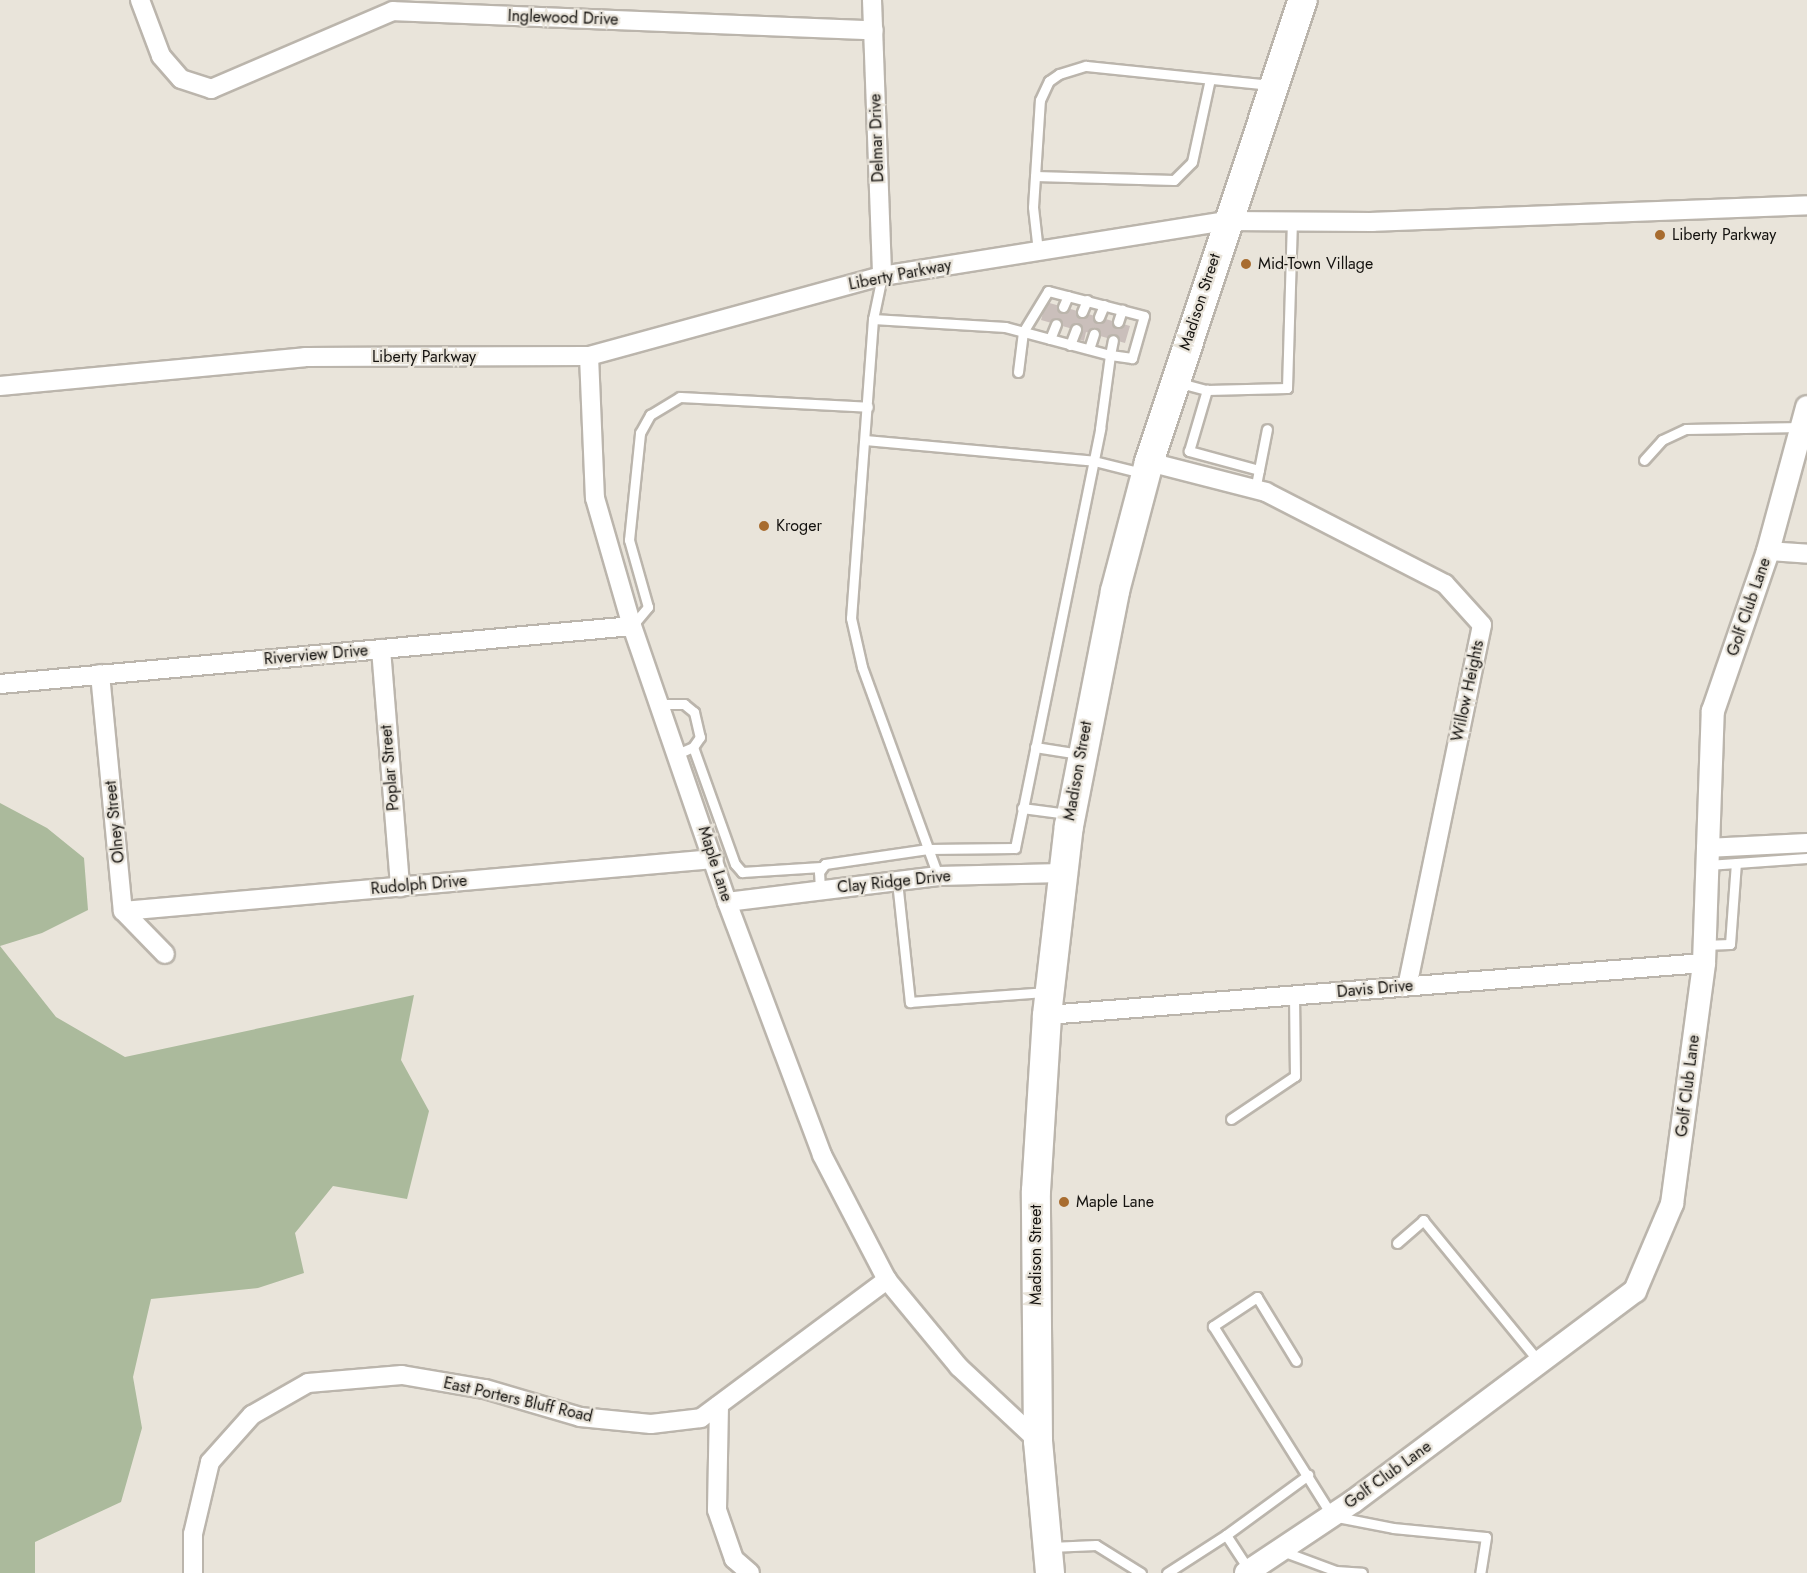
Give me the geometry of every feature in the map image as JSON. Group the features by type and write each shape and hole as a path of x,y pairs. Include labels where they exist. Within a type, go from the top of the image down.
{"main road":[{"name":"Madison Street","path":"1049,1560 1038,1441 1036,1191 1048,1003 1062,873 1071,814 1114,591 1147,468 1227,221 1303,0"}],"street":[{"name":"Inglewood Drive","path":"140,0 161,56 181,79 211,89 393,10 874,30"},
{"name":"Delmar Drive","path":"872,0 882,276"},
{"name":"Liberty Parkway","path":"0,386 305,357 589,356 882,276 1227,221 1292,222 1807,205"},
{"name":"Maple Lane","path":"589,356 595,498 632,626 660,704 685,751 727,902 822,1155 887,1280 959,1367 1038,1441"},
{"name":"Golf Club Lane","path":"1248,1572 1332,1516 1635,1291 1672,1204 1704,954 1713,711 1768,552 1804,417"},
{"name":"Willow Heights","path":"1147,468 1194,474 1255,490 1445,584 1482,626 1407,986"},
{"path":"1768,552 1807,554"},
{"name":"Riverview Drive","path":"0,684 632,626"},
{"name":"Poplar Street","path":"381,649 400,887"},
{"name":"Olney Street","path":"100,674 123,911"},
{"path":"1706,856 1807,843"},
{"name":"Rudolph Drive","path":"123,911 714,859"},
{"name":"Clay Ridge Drive","path":"727,902 938,876 1062,873"},
{"path":"123,911 165,954"},
{"name":"Davis Drive","path":"1048,1003 1294,996 1704,954"},
{"name":"East Porters Bluff Road","path":"193,1573 193,1534 210,1462 252,1415 308,1383 402,1375 485,1389 580,1417 651,1424 701,1418 887,1280"},
{"path":"719,1405 717,1510 734,1559 750,1573"}],"lane":[{"path":"1038,251 1035,176 1040,100 1049,81 1070,68 1274,86"},
{"path":"1035,176 1174,180 1192,162 1210,79"},
{"path":"1174,382 1207,390 1287,388 1292,222"},
{"path":"882,276 873,319 851,618 862,667 938,876"},
{"path":"873,319 1023,332 1089,350 1132,358 1144,316 1048,291 1023,332 1018,372"},
{"path":"1063,307 1068,296"},
{"path":"1082,312 1087,300"},
{"path":"1099,317 1104,305"},
{"path":"1118,322 1122,310"},
{"path":"1050,339 1056,324"},
{"path":"1070,345 1076,329"},
{"path":"1089,350 1094,334"},
{"path":"660,704 684,704 694,712 700,738 685,751 735,864 742,872 820,867 928,849 1015,848 1094,461 1113,340"},
{"path":"1207,390 1189,451 1259,470"},
{"path":"632,626 648,608 629,540 640,433 650,415 680,397 868,407"},
{"path":"1644,460 1662,440 1686,429 1804,417"},
{"path":"1255,490 1267,429"},
{"path":"865,440 1147,468"},
{"path":"1194,474 1200,454"},
{"path":"1035,747 1081,754"},
{"path":"1022,808 1071,814"},
{"path":"1706,856 1736,863 1807,858"},
{"path":"1704,954 1730,944 1736,863"},
{"path":"820,867 820,890"},
{"path":"897,881 910,1002 1048,1003"},
{"path":"1231,1119 1295,1076 1294,996"},
{"path":"1397,1243 1423,1220 1540,1363"},
{"path":"1296,1361 1257,1297 1213,1326 1332,1516 1393,1528 1486,1537 1480,1573"},
{"path":"1167,1573 1226,1535 1308,1475"},
{"path":"1226,1535 1248,1572"},
{"path":"1049,1560 1096,1545 1141,1573"},
{"path":"1280,1551 1336,1571 1362,1573"}],"green space":[{"path":"0,803 47,828 84,858 88,910 42,933 0,946"},
{"path":"0,946 56,1017 125,1057 414,995 401,1060 429,1111 407,1199 333,1186 295,1233 304,1273 258,1288 151,1299 133,1377 142,1428 121,1502 35,1542 35,1573 0,1573"}],"building":[{"path":"1046,302 1130,326 1125,343 1086,332 1084,341 1078,339 1080,331 1041,320"}],"place":[{"name":"Liberty Parkway","path":"1660,235"},
{"name":"Mid-Town Village","path":"1246,264"},
{"name":"Kroger","path":"764,526"},
{"name":"Maple Lane","path":"1064,1202"}]}
